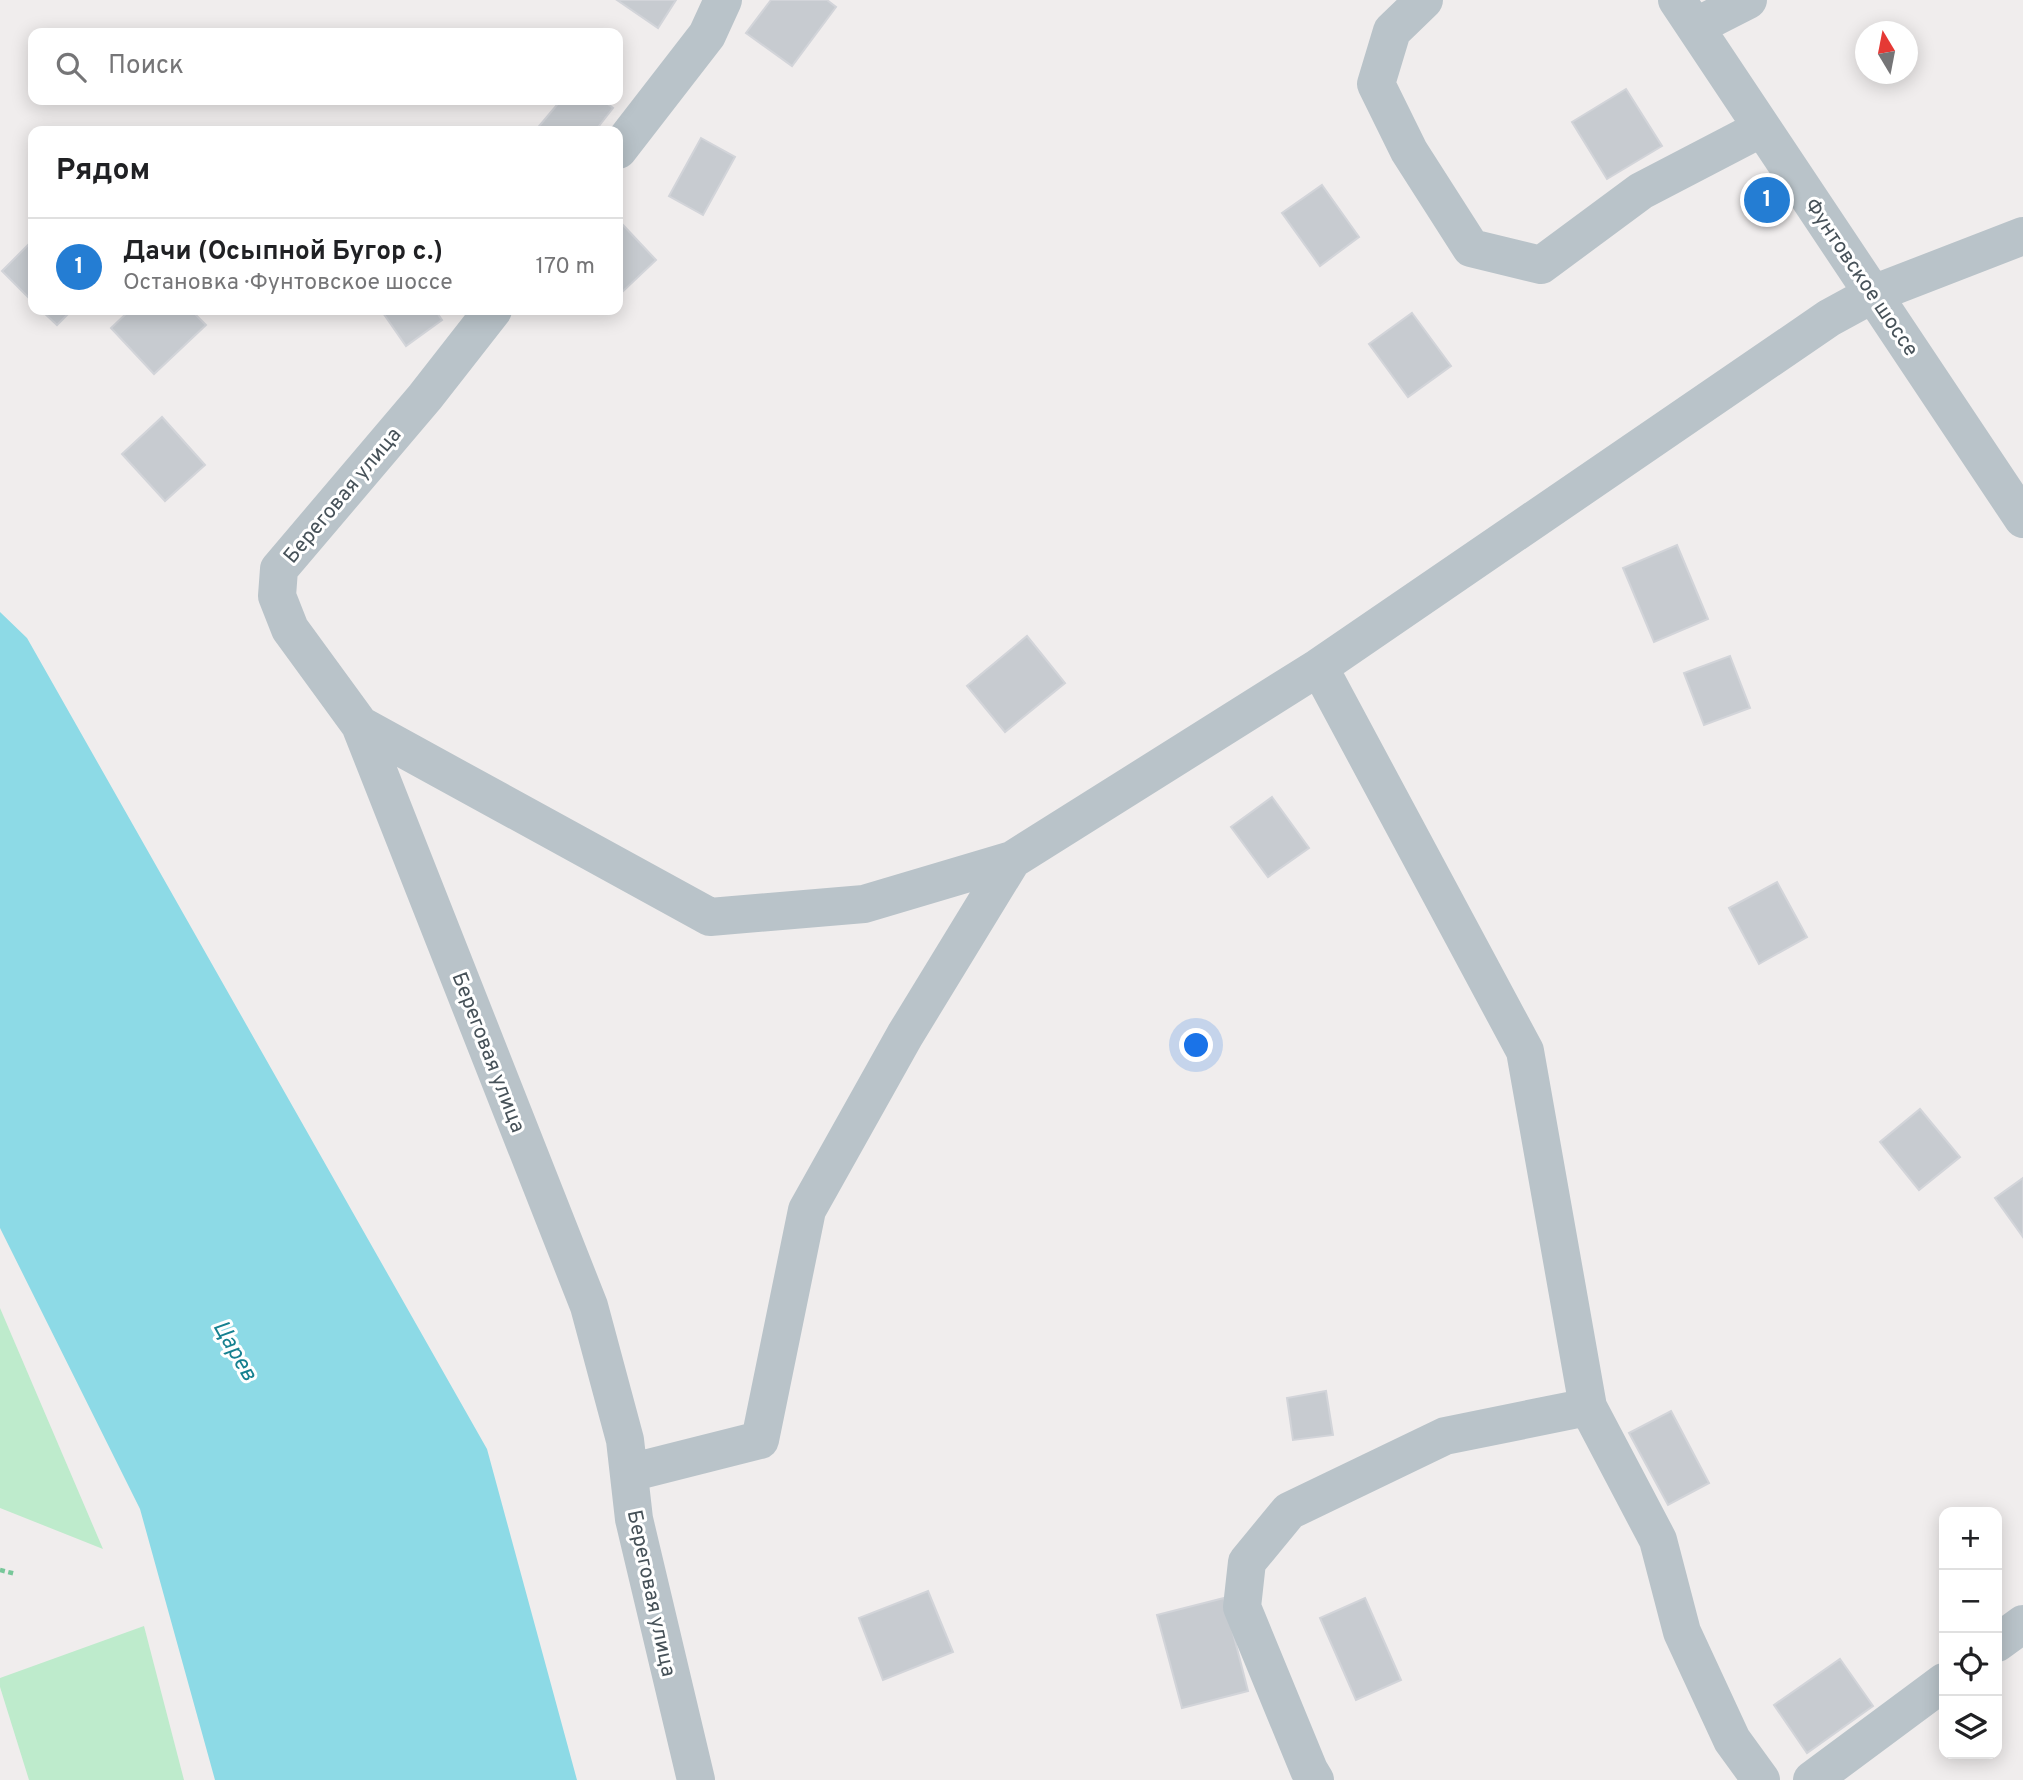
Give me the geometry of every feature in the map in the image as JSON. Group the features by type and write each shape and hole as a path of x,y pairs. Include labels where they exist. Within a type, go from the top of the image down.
{"street":[{"path":"623,144 707,35 723,0"},
{"path":"1424,0 1392,31 1376,84 1409,151 1471,248 1541,265 1641,191 1762,128"},
{"path":"1686,14 1748,0"},
{"name":"Фунтовское шоссе","path":"1686,14 2023,519"},
{"path":"360,725 710,917 864,904 1012,860 1320,667 1829,318 1873,293 2023,236"},
{"name":"Береговая улица","path":"489,315 425,397 279,569 277,596 290,629 360,725 589,1306 625,1440 634,1519 696,1780"},
{"path":"1320,667 1525,1051 1588,1407 1658,1540 1682,1632 1732,1740 1761,1780"},
{"path":"629,1473 760,1440 807,1210 905,1035 1012,860"},
{"path":"1315,1780 1242,1607 1247,1562 1289,1511 1446,1436 1588,1407"},
{"path":"2002,1639 2023,1624"},
{"path":"1818,1778 1939,1686"}],"path":[{"path":"0,1570 16,1574"}],"green space":[{"path":"0,1308 103,1549 0,1508"},
{"path":"144,1626 184,1780 29,1780 0,1687 0,1678"}],"water":[{"name":"Царев","path":"0,612 27,638 487,1449 577,1780 215,1780 140,1509 0,1228"}],"building":[{"path":"617,0 676,0 658,28"},
{"path":"771,0 827,0 836,7 792,66 746,33"},
{"path":"1626,89 1662,146 1607,179 1572,122"},
{"path":"557,105 609,105 613,108 599,126 539,126"},
{"path":"701,138 735,157 703,215 669,196"},
{"path":"1322,185 1359,237 1320,266 1282,213"},
{"path":"623,225 656,260 623,291"},
{"path":"28,245 28,297 2,271"},
{"path":"1412,313 1451,366 1408,397 1369,344"},
{"path":"46,315 67,315 57,325"},
{"path":"125,315 196,315 206,325 154,374 111,328"},
{"path":"384,315 438,315 442,320 406,346"},
{"path":"162,417 205,465 165,501 122,454"},
{"path":"1677,545 1708,619 1654,642 1623,568"},
{"path":"1027,636 1065,683 1005,732 967,686"},
{"path":"1730,656 1750,708 1704,725 1684,673"},
{"path":"1272,797 1309,848 1268,877 1231,827"},
{"path":"1777,882 1807,937 1759,964 1729,908"},
{"path":"1920,1109 1960,1157 1919,1190 1880,1142"},
{"path":"2023,1178 2023,1237 1995,1198"},
{"path":"1326,1391 1333,1435 1293,1440 1287,1398"},
{"path":"1671,1411 1709,1483 1668,1505 1629,1433"},
{"path":"928,1591 953,1652 883,1680 859,1618"},
{"path":"1224,1598 1248,1691 1182,1708 1157,1615"},
{"path":"1365,1598 1401,1680 1356,1700 1320,1618"},
{"path":"1840,1659 1873,1706 1807,1753 1774,1705"}],"place":[{"name":"Дачи (Осыпной Бугор с.)","path":"1767,200"}]}
